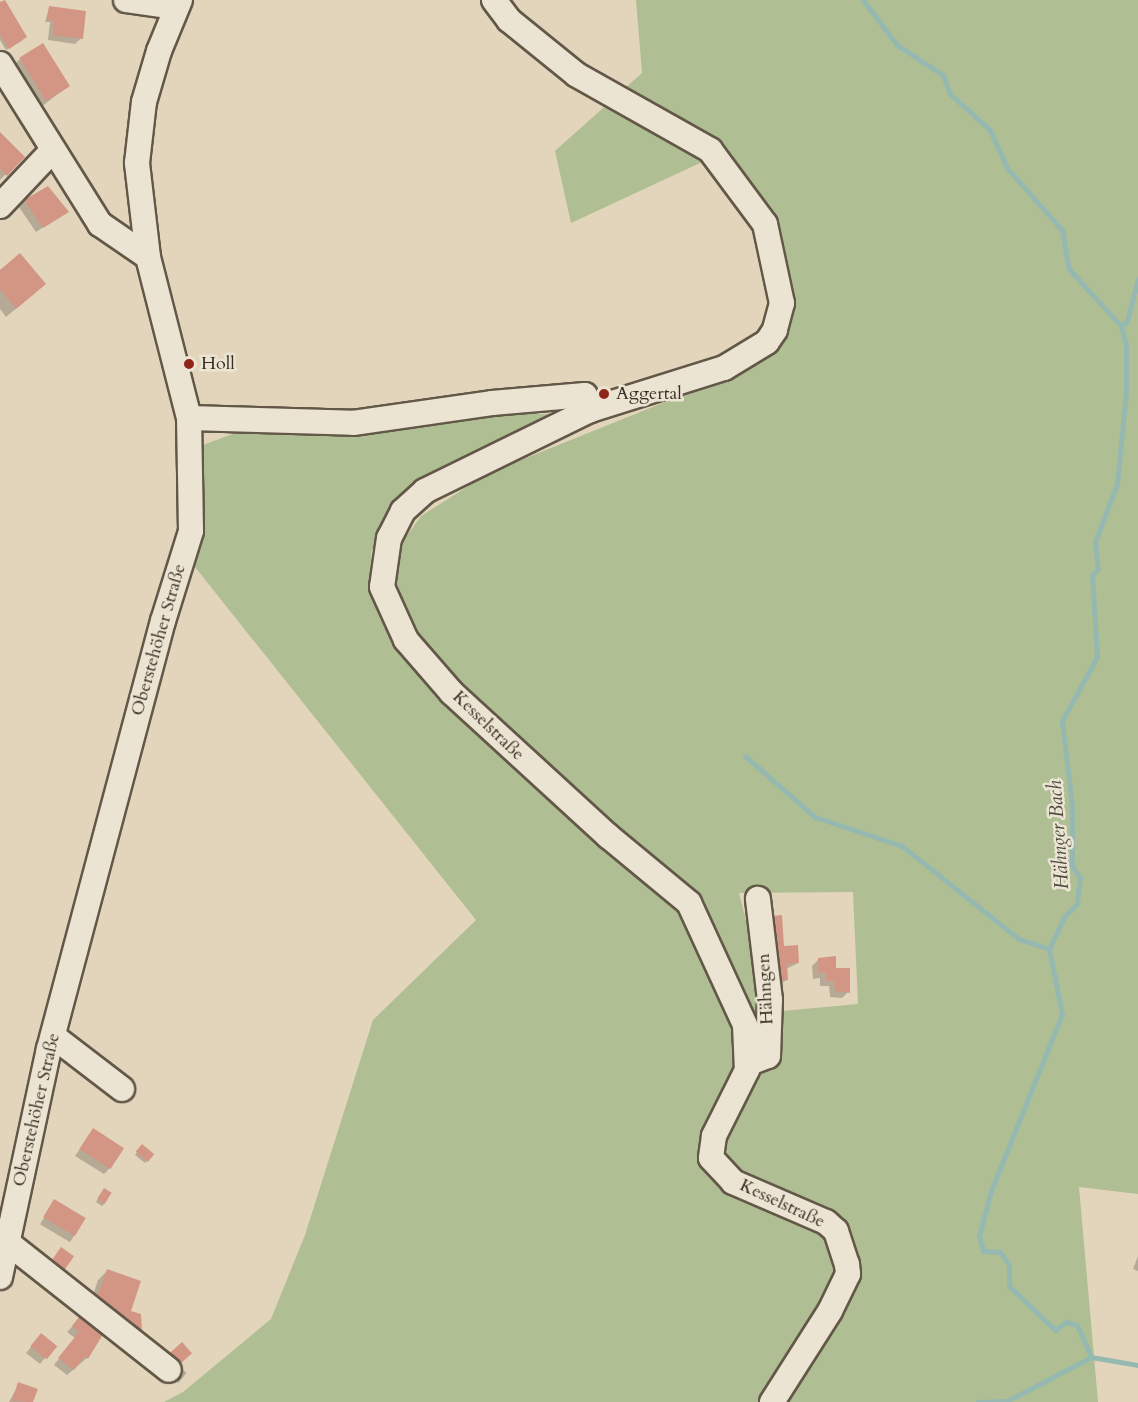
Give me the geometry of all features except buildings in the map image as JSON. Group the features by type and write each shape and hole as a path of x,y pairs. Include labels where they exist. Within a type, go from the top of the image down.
{"street":[{"path":"126,0 177,4"},
{"name":"Kesselstraße","path":"494,0 509,20 577,75 710,150 765,224 782,303 775,330 767,342 724,368 590,410 425,491 403,511 388,538 382,587 406,640 453,693 608,836 688,903 745,1025 747,1064 714,1136 711,1158 733,1182 826,1222 836,1231 847,1264 848,1274 830,1311 772,1402"},
{"name":"Oberstehöher Straße","path":"0,1277 53,1036 163,621 191,531 189,418 148,257 137,163 144,102 177,4"},
{"path":"0,64 100,224 148,257"},
{"path":"0,206 53,150"},
{"path":"189,418 353,423 492,403 585,395 590,410"},
{"name":"Hähngen","path":"747,1064 768,1056 770,1000 758,899"},
{"path":"53,1036 122,1089"},
{"path":"7,1242 169,1370"}],"green space":[{"path":"636,0 1138,0 1138,1194 1079,1187 1098,1402 164,1402 183,1392 271,1319 305,1235 373,1020 476,920 195,567 195,448 238,432 464,411 568,415 408,499 371,552 375,593 456,712 550,801 566,789 457,684 414,635 390,582 396,551 421,516 489,473 747,369 789,333 783,238 728,150 571,223 555,151 642,73","holes":["853,892 858,1004 782,1011 764,991 739,893"]}],"waterway":[{"name":"Hähnger Bach","path":"863,0 897,45 943,75 950,94 990,130 1007,168 1062,230 1069,269 1121,326 1126,345 1126,392 1117,484 1095,542 1098,569 1092,575 1097,657 1062,721 1072,806 1072,866 1080,878 1077,904 1064,917 1049,949 1062,1014 991,1191 979,1236 983,1251 1000,1252 1009,1265 1009,1286 1055,1330 1066,1322 1077,1325 1091,1357 1138,1365"},
{"name":"Hähnger Bach","path":"1121,326 1127,321 1138,279"},
{"path":"745,756 815,817 902,846 1019,939 1049,949"},
{"path":"978,1402 1007,1401 1091,1357"}],"place":[{"name":"Holl","path":"189,364"},
{"name":"Aggertal","path":"604,394"}]}
